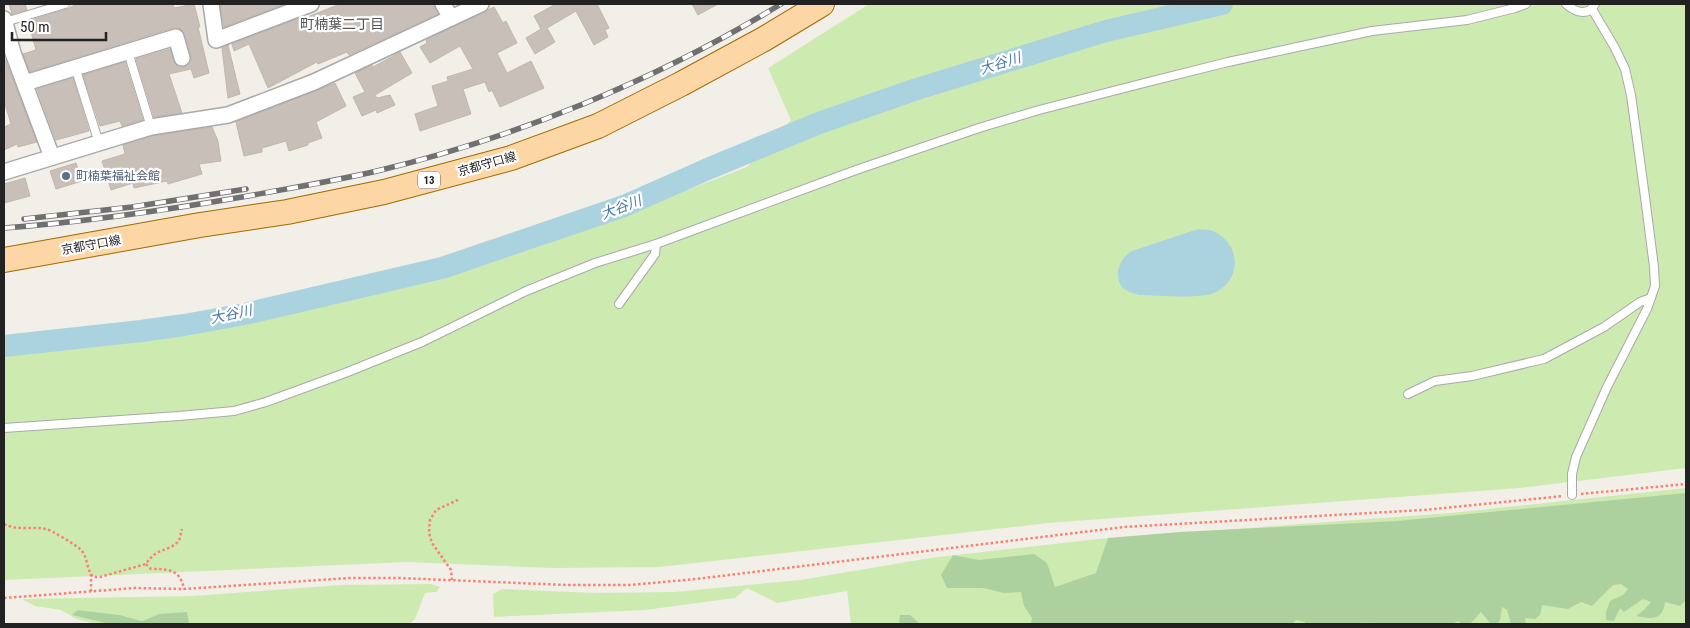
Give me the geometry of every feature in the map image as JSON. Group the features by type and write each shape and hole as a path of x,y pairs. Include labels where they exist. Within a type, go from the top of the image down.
{"main road":[{"name":"京都守口線","path":"4,260 200,225 287,212 384,192 511,158 606,122 681,84 822,4"}],"street":[{"path":"211,4 216,40 312,4"},
{"path":"443,4 450,18"},
{"path":"4,172 151,127 228,115 314,82 481,4"},
{"path":"5,20 13,53 52,157"},
{"path":"25,83 176,37 182,58"}],"lane":[{"path":"5,20 65,4"},
{"path":"4,428 234,411 266,402 345,374 422,342 526,291 595,263 656,244 856,170 980,128 1039,110 1148,82 1295,48 1372,31 1467,20 1526,4"},
{"path":"1566,4 1573,11 1585,13 1594,6 1625,69 1631,95 1655,286 1576,457 1572,474 1572,495"},
{"path":"128,52 151,127"},
{"path":"75,67 99,143"},
{"path":"619,304 655,254 656,244"},
{"path":"1408,394 1435,381 1472,376 1544,359 1604,327 1640,302 1651,298"}],"path":[{"path":"4,598 135,588 184,589 350,578 567,585 630,584 696,579 1124,527 1423,510 1686,484"},
{"path":"452,580 451,570 432,543 429,533 430,520 436,510 460,500"},
{"path":"4,524 12,528 48,529 80,549 85,556 91,574 91,591"},
{"path":"91,574 93,577 105,576 146,564 151,555 169,548 179,541 182,529"},
{"path":"146,564 151,568 170,569 178,575 184,589"}],"green space":[{"path":"869,4 1686,4 1686,468 1520,488 1048,523 660,567 552,568 407,562 4,580 4,355 230,326 440,280 544,245 747,167 791,120 768,68"},
{"path":"1686,488 1686,624 851,624 847,591 777,603 747,588 735,598 645,610 494,617 493,594 502,589 596,593 674,592 800,580 930,558 1098,539 1451,513"},
{"path":"1686,493 1686,600 1680,606 1665,602 1662,613 1651,618 1636,616 1651,602 1643,599 1624,612 1620,608 1614,621 1606,620 1606,612 1610,601 1623,595 1628,589 1621,584 1613,585 1592,606 1581,602 1568,609 1542,605 1540,615 1535,619 1525,618 1526,624 1511,624 1507,610 1502,607 1500,620 1497,624 1487,624 1490,623 1481,612 1470,624 1462,624 1458,621 1452,624 1305,624 1305,622 1296,620 1292,624 1031,624 1032,618 1024,606 1021,592 1004,593 983,588 947,588 941,575 953,555 979,560 1034,554 1047,563 1055,587 1096,573 1108,538 1180,532 1397,521"},
{"path":"431,584 440,587 436,592 425,593 415,619 409,624 177,624 189,623 159,614 142,621 120,615 78,610 73,615 109,624 96,624 76,619 61,610 35,606 22,599 193,596 341,585"},
{"path":"78,610 120,615 142,621 159,614 187,612 189,623 109,624 72,615"},
{"path":"900,615 910,615 920,624 899,624"}],"water":[{"path":"1198,229 1211,230 1222,236 1233,252 1234,270 1225,286 1216,292 1200,296 1179,296 1139,295 1124,289 1120,284 1118,279 1119,268 1127,254"}],"building":[{"path":"9,4 25,4 27,10 12,14"},
{"path":"77,4 173,4 174,8 194,4 209,73 194,78 191,69 169,74 182,113 154,117 136,59 170,49 176,65 180,67 188,65 191,61 191,55 185,34 179,28 173,28 30,72 23,54 36,50 28,21"},
{"path":"220,4 285,4 224,27"},
{"path":"340,4 434,4 438,14 349,55 347,52 318,64 317,62 268,88 249,44 234,51 232,44"},
{"path":"556,4 597,4 609,28 605,30 608,37 594,45 576,11 547,28 555,42 535,54 526,38 541,29 534,16"},
{"path":"692,4 718,4 698,15"},
{"path":"494,7 503,23 506,21 517,43 497,53 507,73 531,61 544,88 500,107 492,90 489,92 485,82 463,89 471,114 420,131 415,114 438,106 432,86 448,81 447,77 473,69 460,46 430,63 420,47 427,43 426,40"},
{"path":"228,45 240,94 228,98 222,48"},
{"path":"400,52 412,73 375,95 377,98 390,95 395,105 377,113 376,110 362,116 353,97 365,92 355,73 372,65 373,67"},
{"path":"5,59 37,142 18,147 17,144 4,150 4,127 11,124 4,105"},
{"path":"125,62 143,120 122,126 120,121 100,126 83,75"},
{"path":"73,78 89,131 56,140 37,89"},
{"path":"335,83 346,106 316,122 322,138 289,151 286,141 262,148 262,152 244,156 236,122"},
{"path":"212,127 218,141 221,161 199,164 202,174 168,184 167,181 134,188 133,183 111,190 102,161 125,154 123,145 153,136"},
{"name":"町楠葉福祉会館","path":"76,163 82,181 56,189 50,171"},
{"path":"25,178 30,196 4,203 4,184"}],"waterway":[{"name":"大谷川","path":"4,346 184,325 245,314 442,268 624,206 819,123 917,89 1106,31 1222,4"}],"railway":[{"path":"4,228 96,219 218,201 345,178 429,157 481,142 533,123 636,81 686,57 781,4"},
{"path":"24,219 132,207 246,189"}],"place":[{"name":"町楠葉福祉会館","path":"66,176"}],"district":[{"name":"町楠葉二丁目","path":"342,24"}]}
